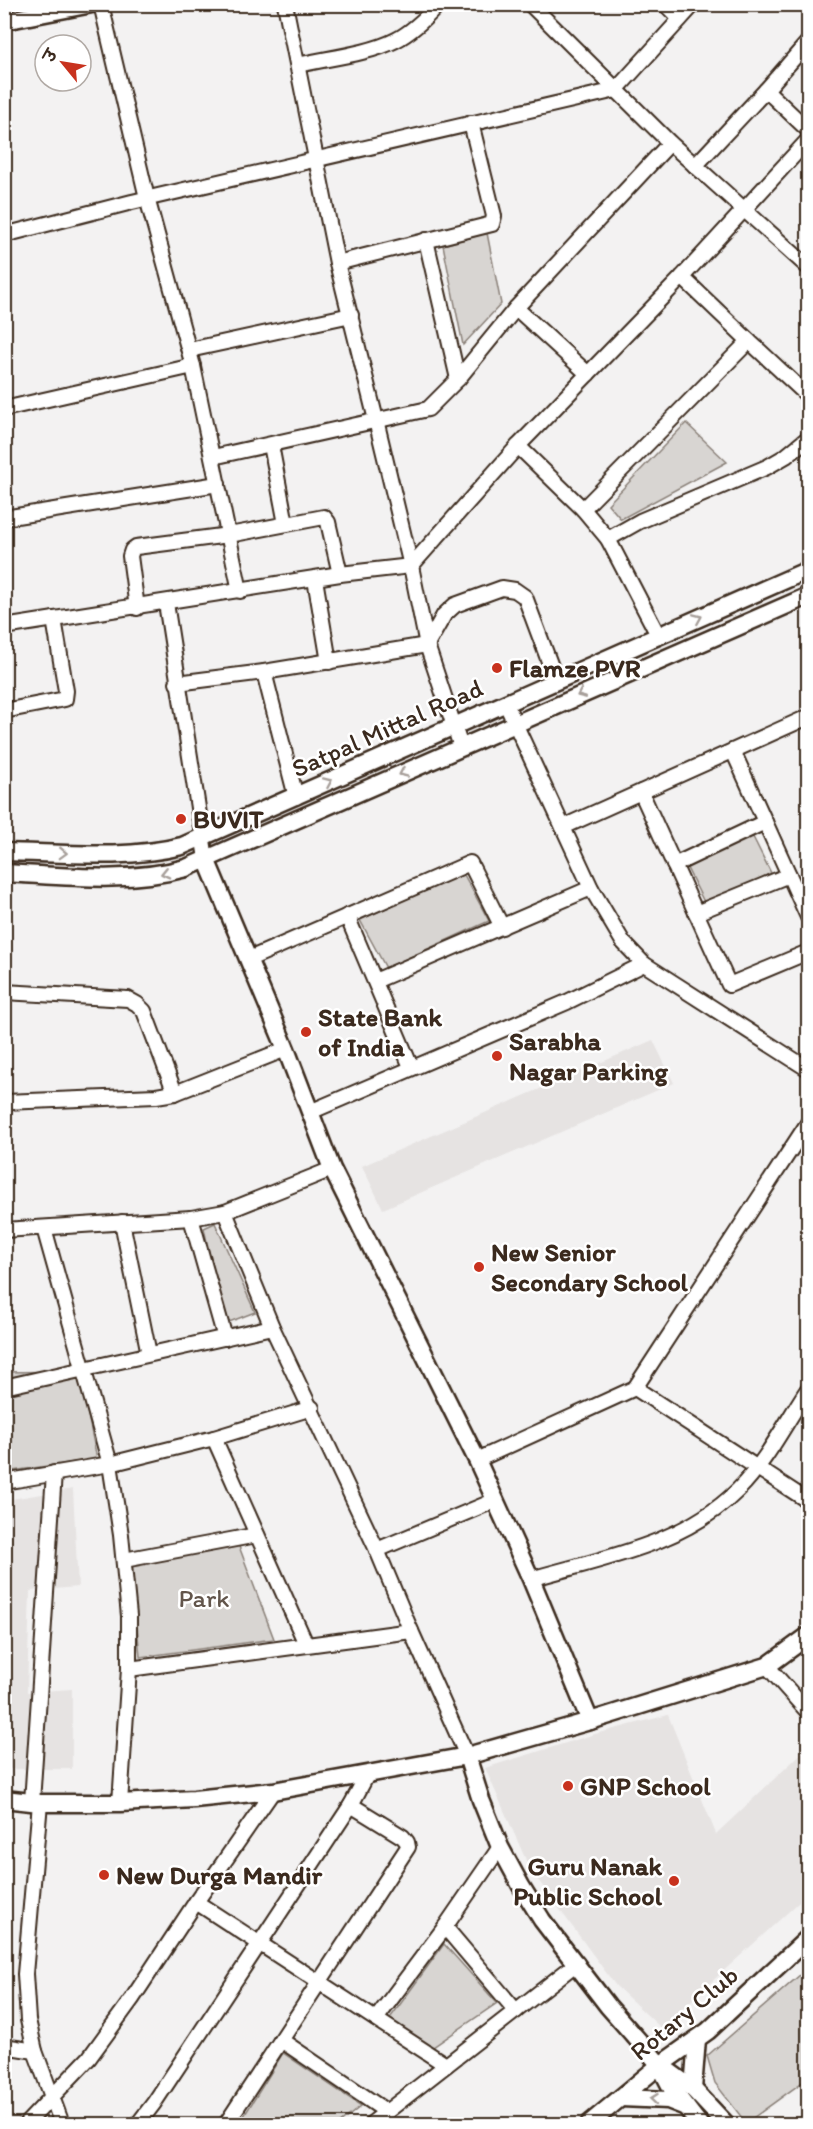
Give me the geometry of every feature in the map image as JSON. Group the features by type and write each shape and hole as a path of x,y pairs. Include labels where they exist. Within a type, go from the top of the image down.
{"street":[{"path":"4,21 92,4"},
{"path":"101,4 147,198 193,366 240,591"},
{"path":"285,4 337,262 411,566 427,645 461,747"},
{"path":"298,65 377,47 397,40 439,4"},
{"path":"530,4 670,143 808,267"},
{"path":"665,4 680,19"},
{"path":"4,235 147,198 616,90 694,4"},
{"path":"696,166 808,42"},
{"path":"766,90 808,130"},
{"path":"337,262 489,225 494,220 471,123"},
{"path":"4,627 137,608 340,574 411,566 518,446 745,211 808,140"},
{"path":"213,457 428,409 458,379 516,308 670,143"},
{"path":"426,240 458,379"},
{"path":"682,277 808,396"},
{"path":"516,308 588,374"},
{"path":"189,350 351,315"},
{"path":"583,509 749,341"},
{"path":"4,409 193,366"},
{"path":"608,538 767,467 786,456 808,438"},
{"path":"271,445 286,524"},
{"path":"518,446 583,509 608,538 658,635"},
{"path":"4,518 218,484"},
{"path":"137,608 130,556 136,547 229,535 321,517 327,519 340,574"},
{"name":"Satpal Mittal Road","path":"4,852 139,854 182,846 808,570"},
{"path":"315,579 329,662"},
{"path":"427,645 444,615 455,605 502,588 515,590 525,597 556,680"},
{"name":"Satpal Mittal Road","path":"4,873 117,878 151,876 186,868 808,596"},
{"path":"166,603 206,859 286,1049 332,1169 496,1500 591,1721"},
{"path":"4,711 65,699 66,691 54,619"},
{"path":"177,682 264,672 427,645"},
{"path":"264,672 296,796"},
{"path":"506,704 591,888 623,942 644,964 808,1069"},
{"path":"563,827 733,751 807,723"},
{"path":"733,751 808,917"},
{"path":"641,792 729,985 808,952"},
{"path":"674,865 765,822"},
{"path":"249,959 470,863 502,927"},
{"path":"696,914 789,875"},
{"path":"375,981 591,888"},
{"path":"347,916 411,1067"},
{"path":"310,1112 567,1002 644,964"},
{"path":"4,992 128,999 137,1004 144,1011 175,1093"},
{"path":"4,1102 175,1093 286,1049"},
{"path":"477,1460 635,1388 808,1123"},
{"path":"4,1230 191,1218 225,1212 332,1169"},
{"path":"225,1212 272,1328 312,1408 377,1550 467,1756 481,1800 500,1847 521,1886 542,1920 608,2006 660,2065 693,2089 726,2124"},
{"path":"191,1218 225,1338"},
{"path":"122,1222 149,1354"},
{"path":"44,1228 110,1464 124,1560 129,1616 129,1669 120,1803"},
{"path":"4,1387 272,1328"},
{"path":"635,1388 808,1501"},
{"path":"531,1579 665,1539 699,1521 739,1489 757,1467 808,1389"},
{"path":"4,1482 110,1464 214,1438 312,1408"},
{"path":"214,1438 306,1644"},
{"path":"54,1473 25,1974 28,2020 35,2051 62,2124"},
{"path":"377,1550 496,1500"},
{"path":"124,1560 257,1535"},
{"path":"129,1669 411,1631"},
{"path":"4,1799 36,1803 120,1803 194,1799 273,1791 467,1756 591,1721 767,1666 808,1636"},
{"path":"767,1666 808,1712"},
{"path":"138,2124 351,1804 367,1775"},
{"path":"26,2124 89,2058 132,2000 273,1791"},
{"path":"226,2124 408,1847 403,1838 351,1804"},
{"path":"376,2019 445,1927 500,1847"},
{"path":"196,1902 446,2065"},
{"path":"445,1927 516,2011"},
{"name":"Rotary Club","path":"589,2124 660,2065 708,2031 808,1938"},
{"path":"371,2124 577,1963"},
{"path":"693,2089 698,2039"},
{"path":"280,2040 387,2112"},
{"path":"4,2046 35,2051"},
{"path":"660,2065 667,2080 699,2124"},
{"path":"621,2098 660,2099 686,2107"}],"shaded area":[{"path":"653,1040 674,1083 383,1209 362,1166"},
{"path":"73,1489 78,1587 30,1591 27,1692 72,1689 72,1769 5,1769 5,1500"},
{"name":"Guru Nanak Public School","path":"668,1715 716,1834 808,1747 808,1894 661,2028 616,1986 530,1869 485,1768 595,1734"}],"green space":[{"path":"487,233 501,304 463,345 443,245"},
{"path":"686,423 727,462 621,519 608,504"},
{"path":"752,835 771,873 706,906 687,868"},
{"path":"463,873 489,921 386,968 360,920"},
{"path":"215,1223 255,1312 224,1324 204,1228"},
{"path":"79,1371 97,1459 5,1472 4,1372"},
{"name":"Park","path":"237,1541 274,1639 140,1657 131,1560"},
{"path":"444,1944 497,2003 430,2049 388,2021"},
{"path":"808,1968 808,2078 746,2123 715,2083 707,2056"},
{"path":"283,2053 361,2106 339,2124 239,2124"}],"place":[{"name":"Flamze PVR","path":"497,668"},
{"name":"BUVIT","path":"181,819"},
{"name":"State Bank of India","path":"306,1032"},
{"name":"Sarabha Nagar Parking","path":"497,1056"},
{"name":"New Senior Secondary School","path":"479,1267"},
{"name":"GNP School","path":"568,1786"},
{"name":"New Durga Mandir","path":"104,1875"},
{"name":"Guru Nanak Public School","path":"674,1881"}]}
